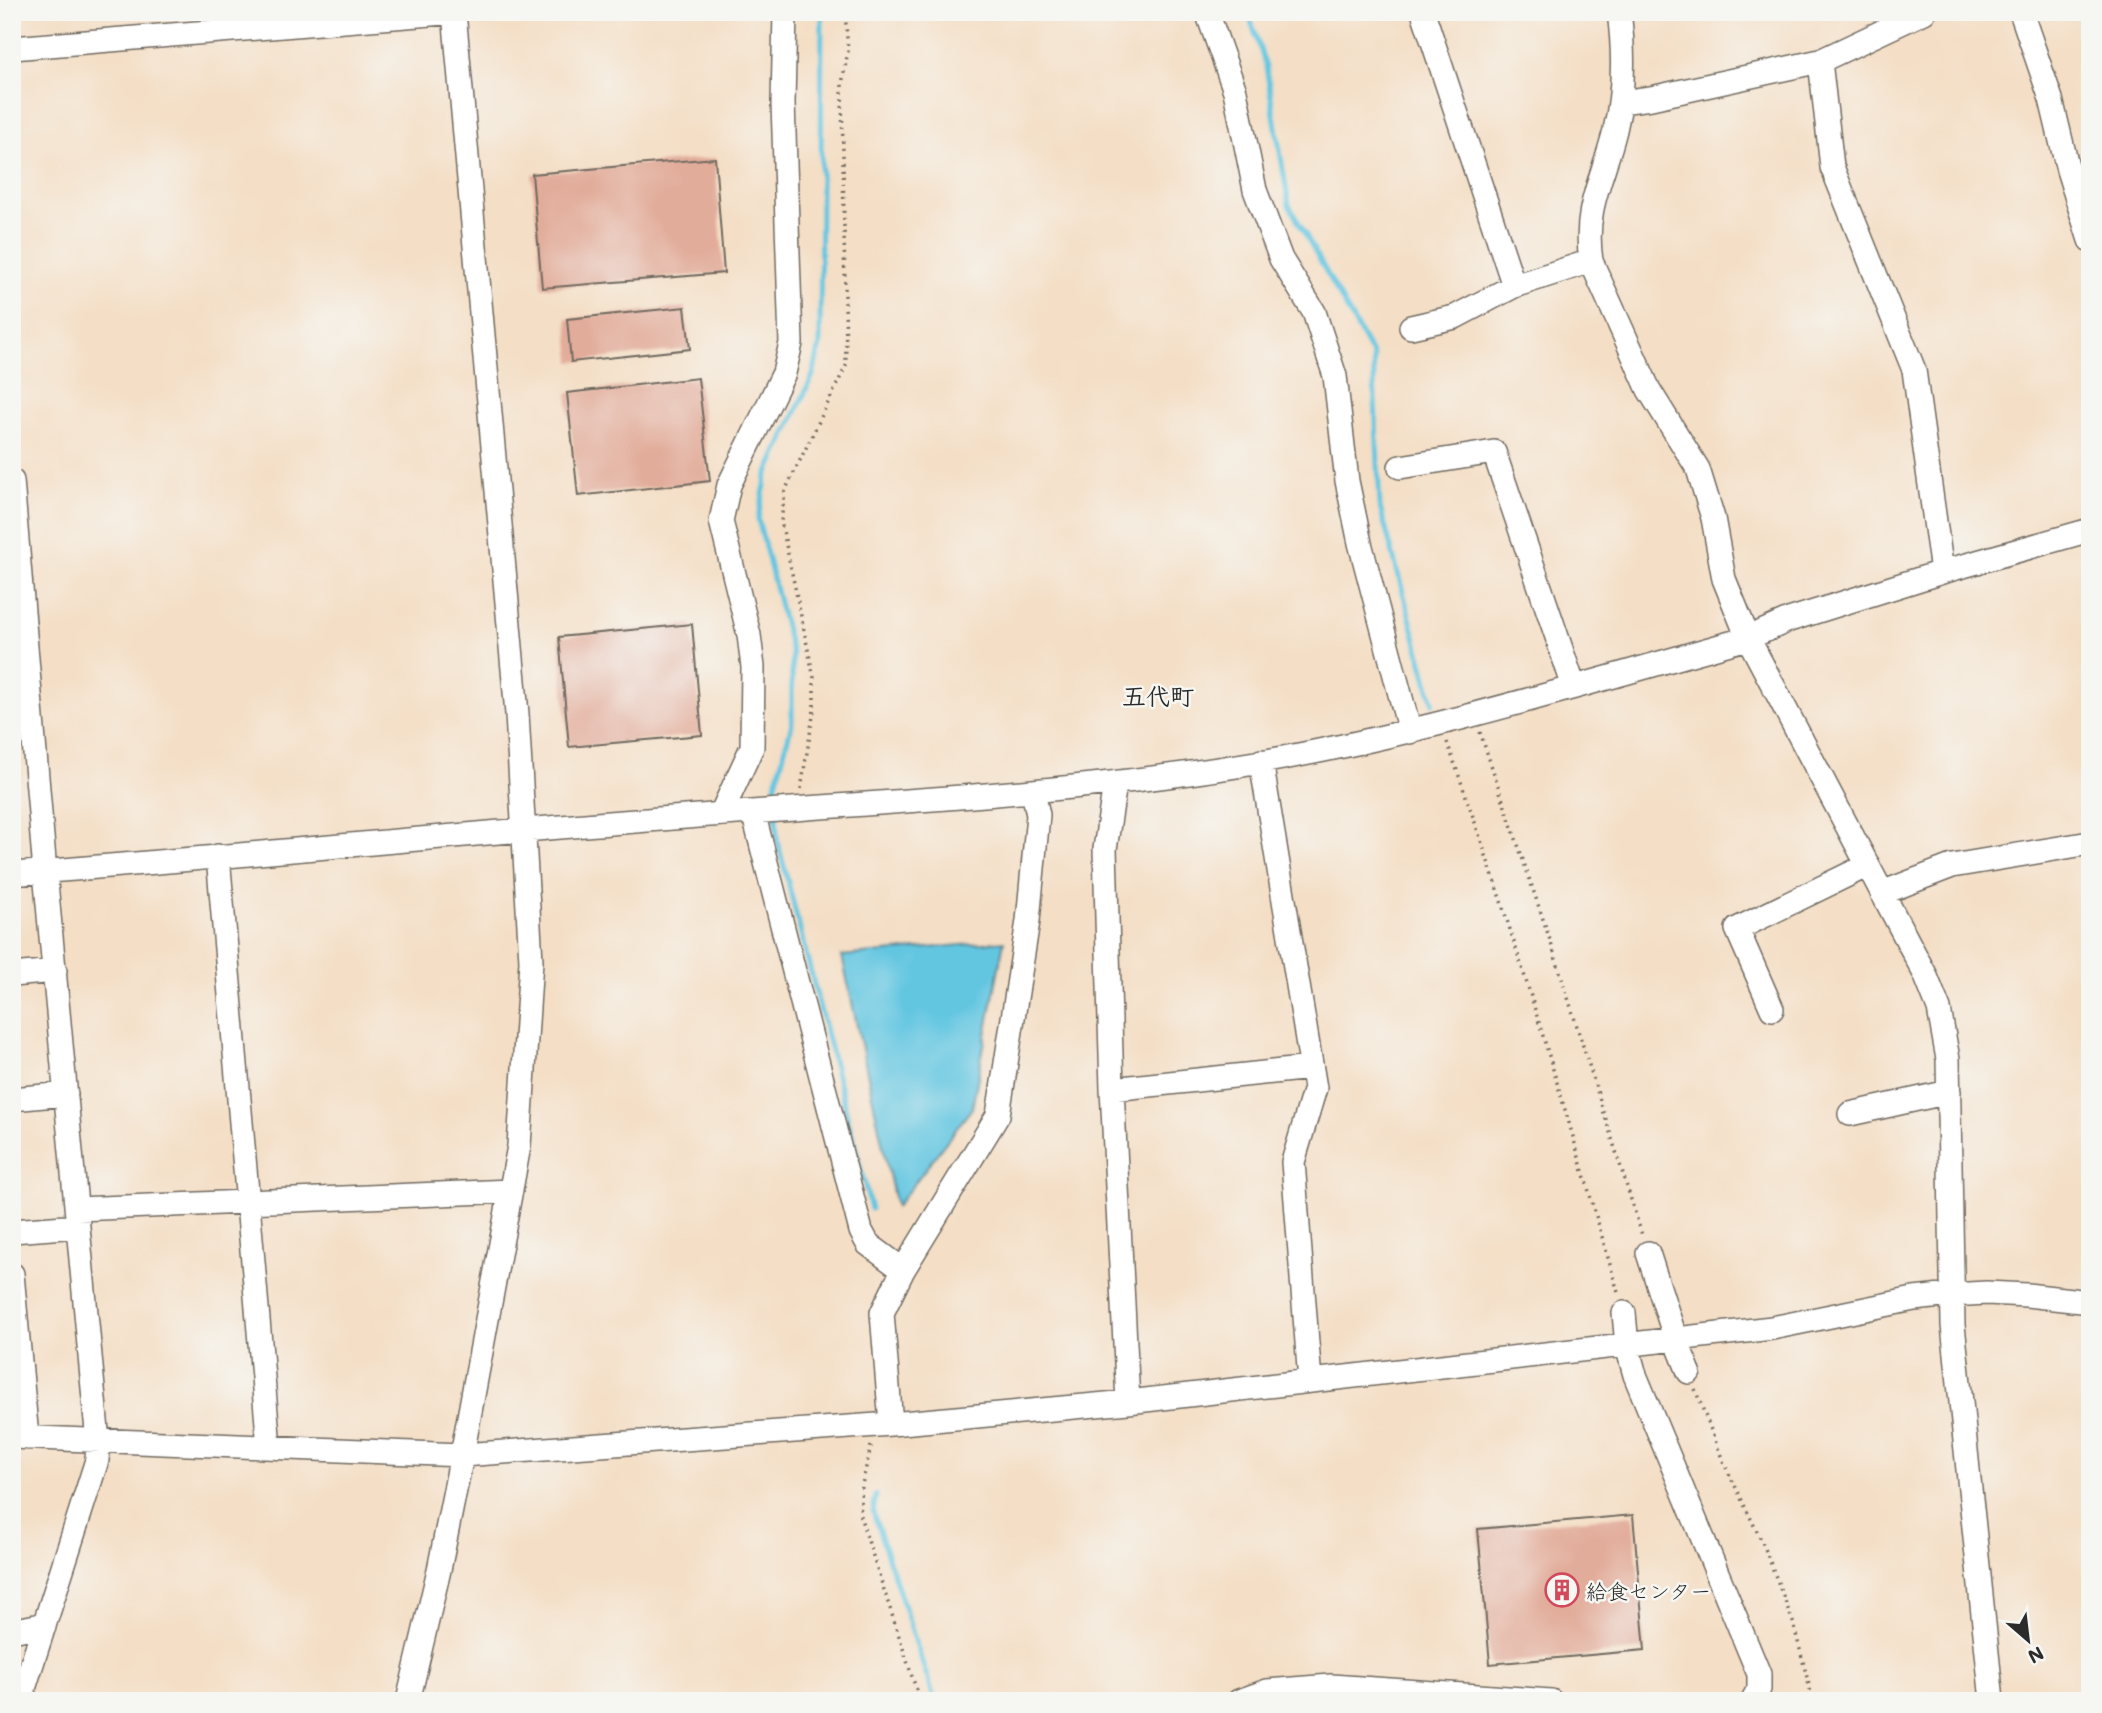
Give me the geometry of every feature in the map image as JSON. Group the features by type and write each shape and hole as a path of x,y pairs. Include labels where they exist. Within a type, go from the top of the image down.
{"street":[{"path":"12,48 454,12 517,714 531,961 519,1146 463,1455 408,1701"},
{"path":"721,814 752,747 753,667 749,635 721,521 729,485 784,373 792,343 783,103 785,12"},
{"path":"1208,12 1236,91 1255,190 1281,259 1314,312 1335,376 1347,481 1360,543 1410,732"},
{"path":"1423,12 1514,286"},
{"path":"1619,12 1620,102 1615,132 1591,206 1588,240 1591,261 1649,390 1698,469 1713,518 1724,579 1748,638 1925,974 1939,1009 1948,1059 1951,1295 1992,1701"},
{"path":"2021,12 2051,99 2068,170 2090,240"},
{"path":"1620,102 1651,99 1820,61 1910,15"},
{"path":"1820,61 1832,167 1914,370 1942,572"},
{"path":"1410,327 1455,317 1514,286 1591,261"},
{"path":"1400,467 1494,452 1574,687"},
{"path":"12,481 98,1442 97,1460 20,1701"},
{"path":"12,874 523,829 1115,784 1261,761 1410,732 1474,715 1748,638 1789,620 1942,572 2090,530"},
{"path":"1261,761 1315,1088 1293,1162 1310,1381"},
{"path":"1115,784 1105,849 1112,1089 1128,1402"},
{"path":"891,1424 882,1313 903,1270 999,1115 1028,921 1038,815 1033,791"},
{"path":"753,812 862,1231 868,1244 903,1270"},
{"path":"1882,893 1952,866 2090,843"},
{"path":"218,856 269,1447"},
{"path":"1772,1009 1737,929 1868,865"},
{"path":"12,975 54,971"},
{"path":"1112,1089 1311,1068"},
{"path":"1850,1114 1949,1092"},
{"path":"12,1099 66,1094"},
{"path":"12,1231 77,1218 248,1203 511,1191"},
{"path":"1648,1253 1676,1340 1689,1371"},
{"path":"12,1274 20,1438 463,1455 891,1424 1128,1402 1772,1328 1914,1299 1951,1295 2027,1295 2090,1302"},
{"path":"1624,1313 1627,1346 1635,1376 1759,1674 1759,1689 1752,1701"},
{"path":"12,1631 44,1627"},
{"path":"1239,1701 1267,1691 1331,1686 1551,1701"}],"path":[{"path":"799,808 814,710 814,678 780,521 785,491 846,366 842,84 848,51 845,12"},
{"path":"1474,715 1550,940 1648,1253"},
{"path":"1441,724 1470,806 1553,1068 1624,1313"},
{"path":"1689,1371 1723,1461 1764,1546 1788,1609 1813,1701"},
{"path":"872,1446 862,1484 860,1516 920,1701"}],"water":[{"path":"1004,941 972,1108 896,1207 842,956"}],"building":[{"path":"715,158 724,273 542,288 532,174"},
{"path":"685,307 690,349 571,362 567,319"},
{"path":"698,378 710,481 578,496 567,393"},
{"path":"692,624 702,735 569,747 559,637"},
{"name":"給食センター","path":"1633,1515 1645,1650 1490,1664 1478,1529"}],"waterway":[{"path":"776,805 775,787 792,723 792,654 758,519 767,475 813,375 820,344 822,12"},
{"path":"1248,12 1266,67 1289,205 1373,356 1380,507 1433,703"},
{"path":"776,814 777,839 871,1209"},
{"path":"876,1495 873,1512 935,1701"}],"place":[{"name":"給食センター","path":"1562,1590"}],"district":[{"name":"五代町","path":"1158,695"}]}
